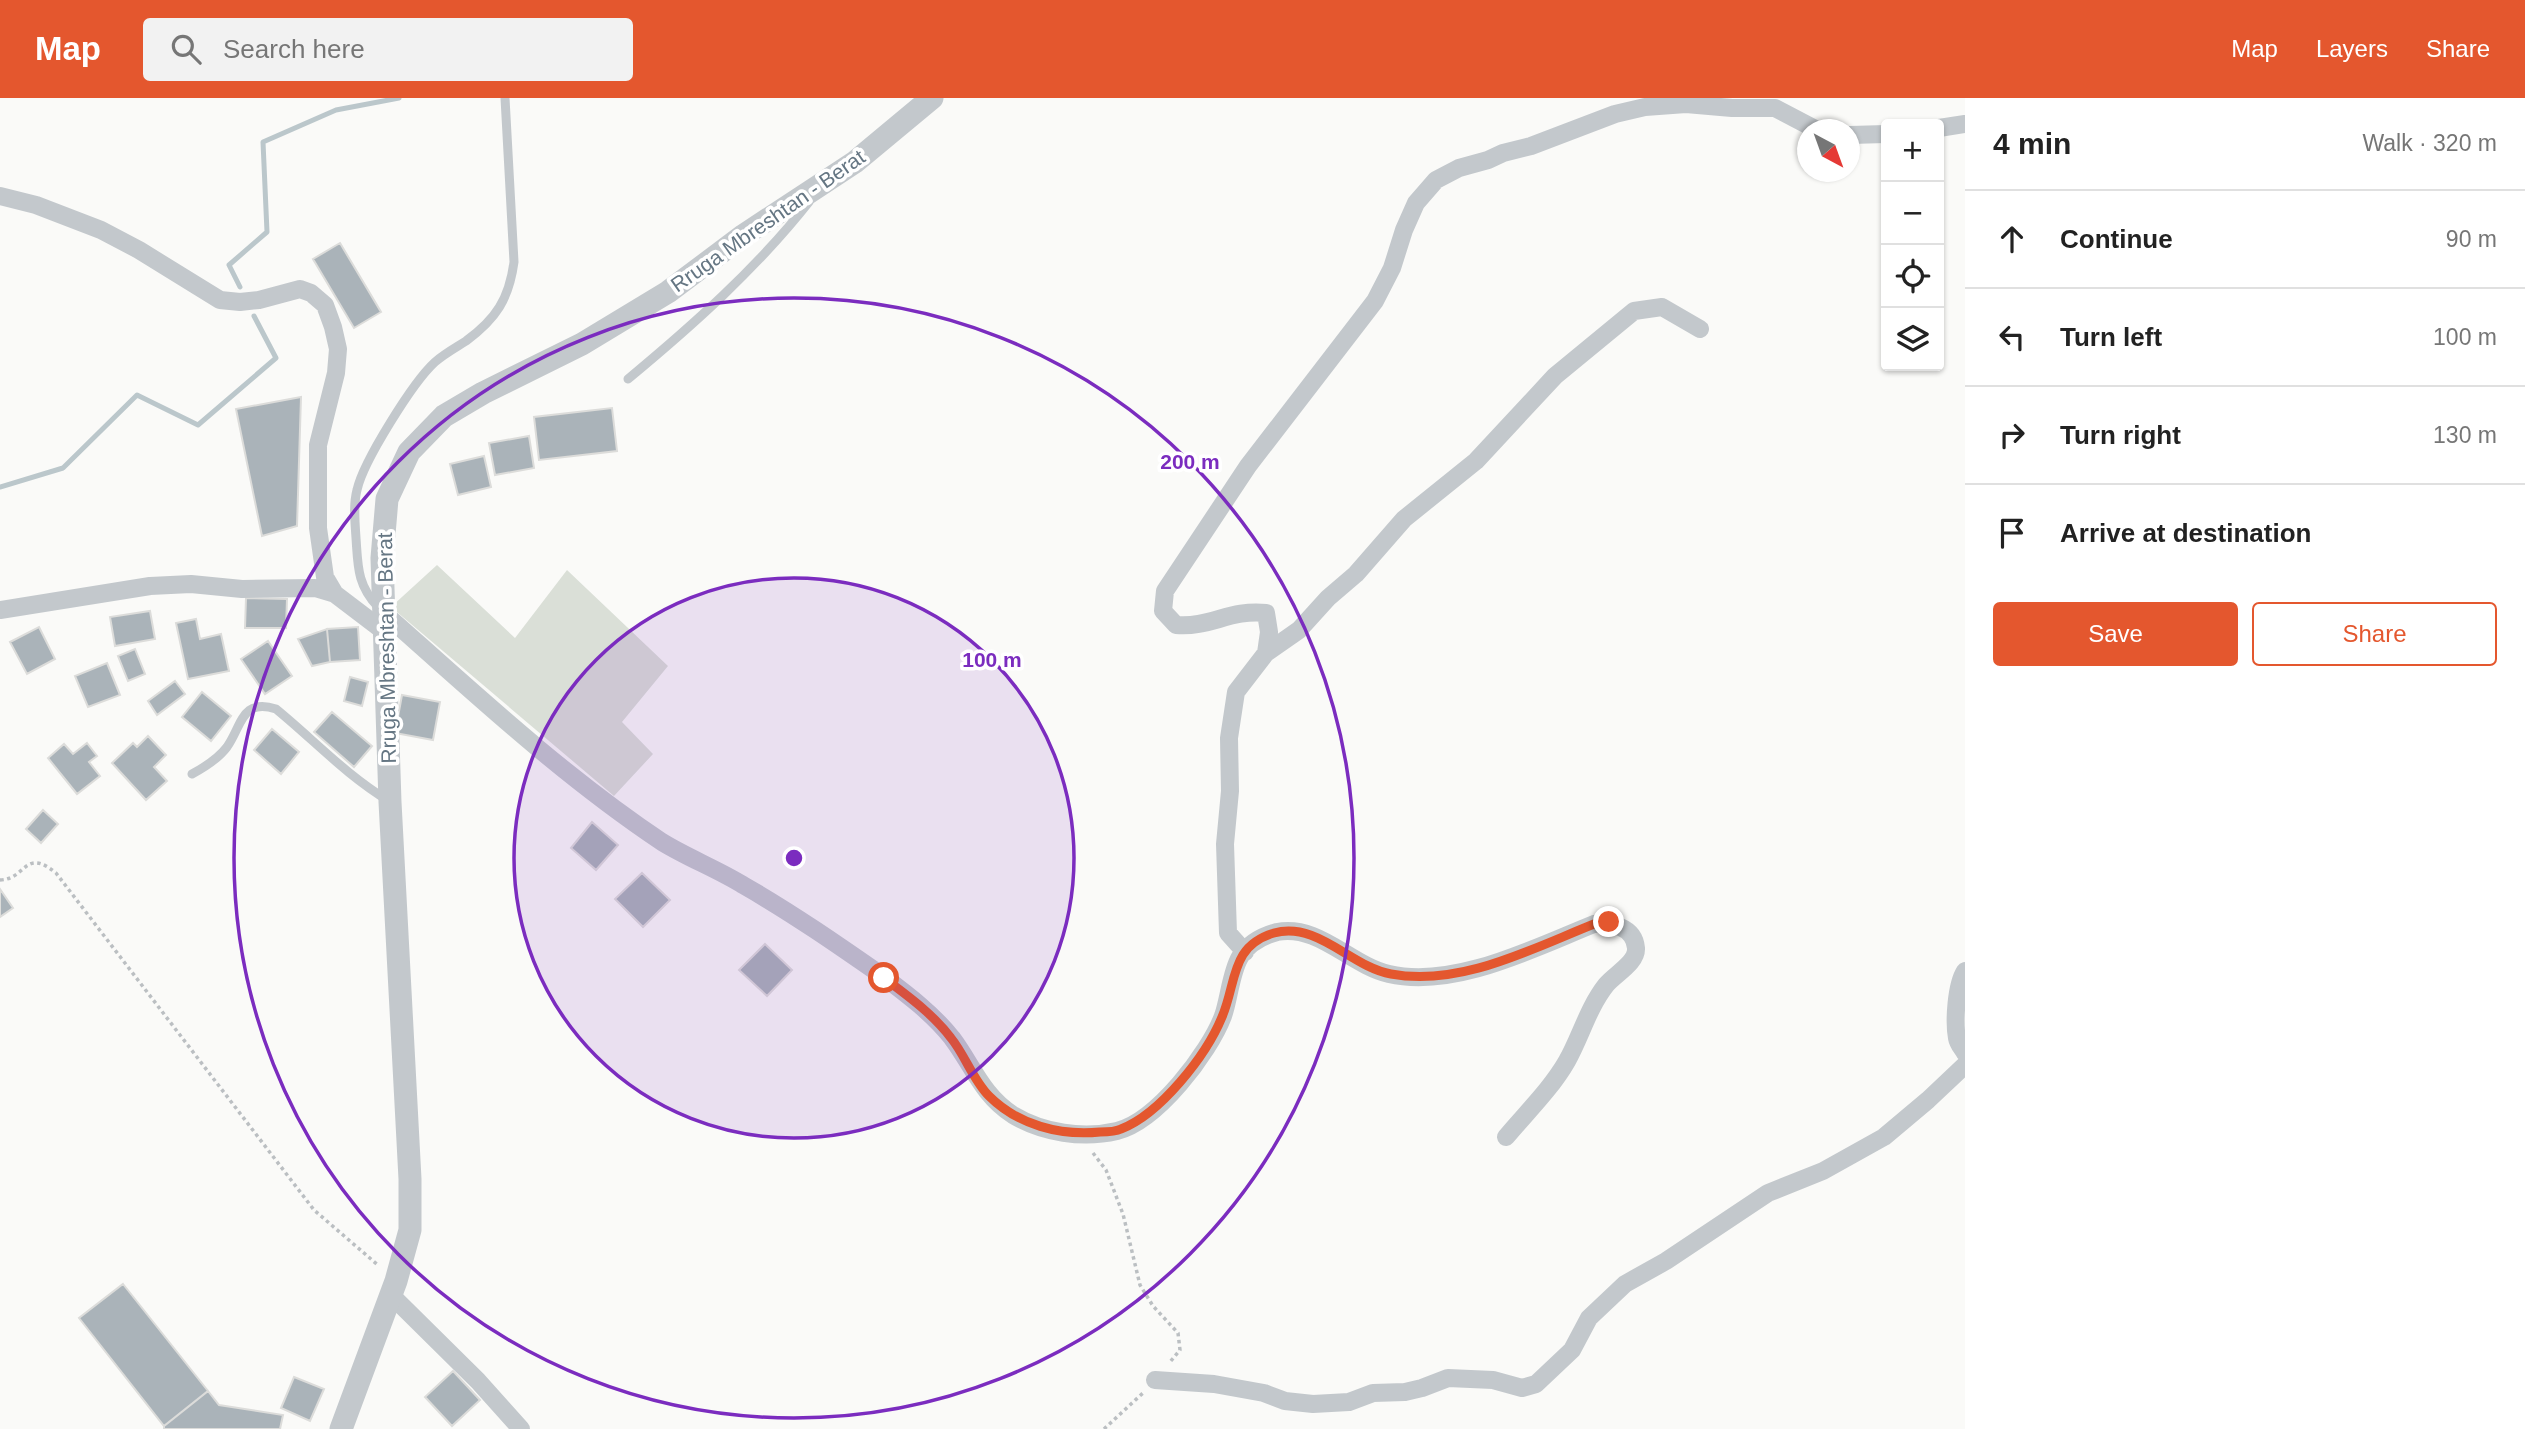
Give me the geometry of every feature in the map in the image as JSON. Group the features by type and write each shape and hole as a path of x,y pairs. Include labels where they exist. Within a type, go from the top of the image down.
{"street":[{"name":"Rruga Mbreshtan - Berat","path":"341,1429 393,1288 410,1230 410,1178 390,802 382,558 387,499 409,452 444,416 593,337 668,292 744,235 855,162 932,98"},
{"path":"1266,653 1269,632 1266,613 1246,611 1195,626 1175,625 1163,611 1166,591 1248,466 1375,301 1392,268 1416,203 1436,180 1459,168 1531,146 1615,114 1646,107 1686,104 1775,108 1797,120"},
{"path":"1944,127 1965,124"},
{"path":"1860,135 1881,134"},
{"path":"0,196 36,205 101,230 219,299 240,302 259,300 300,289 311,293 325,305 338,349 336,373 318,445 318,528 325,577 335,594"},
{"path":"1245,952 1228,933 1225,844 1230,780 1229,738 1236,692 1266,653 1299,630 1328,598 1356,574 1404,519 1476,461 1555,376 1625,317 1634,311 1662,307 1700,329"},
{"path":"0,610 150,586 191,584 242,589 315,588 335,594 385,623 602,799 666,844 775,904 884,978 926,1010 951,1037 987,1094 1015,1116 1050,1130 1079,1134 1119,1131 1144,1118 1170,1094 1206,1048 1222,1017 1238,959 1255,941 1276,933 1297,931 1322,940 1360,964 1388,974 1424,978 1497,962 1594,924 1609,922 1622,927 1632,937 1636,948 1632,959 1607,983 1593,1003 1566,1062 1506,1137"},
{"path":"1965,971 1957,992 1957,1041 1965,1053"},
{"path":"1154,1380 1214,1384 1264,1393 1285,1401 1313,1404 1349,1402 1373,1393 1405,1392 1448,1378 1493,1380 1522,1388 1536,1384 1572,1350 1589,1318 1625,1284 1768,1193 1823,1171 1884,1137 1965,1065"},
{"path":"393,1288 521,1429"}],"lane":[{"path":"385,623 362,587 355,515 357,491 364,469 420,377 436,361 489,321 504,303 511,285 514,262 505,98"},
{"path":"628,379 696,322 781,237 820,187"},
{"path":"192,774 213,762 227,747 242,718 251,709 264,705 276,709 338,766 390,802"}],"path":[{"path":"0,880 6,880 37,861 56,873 314,1210 393,1288"},
{"path":"1079,1134 1107,1170 1123,1214 1140,1285 1153,1306 1178,1333 1180,1350 1104,1429"}],"shaded area":[{"path":"437,565 515,638 567,570 668,666 622,722 653,754 614,796 391,607"}],"building":[{"path":"340,243 381,312 354,328 313,259"},
{"path":"301,397 297,526 262,536 236,409"},
{"path":"612,408 617,451 539,460 534,417"},
{"path":"529,436 534,468 495,475 489,443"},
{"path":"484,456 491,487 458,495 450,464"},
{"path":"246,598 287,599 286,628 245,628"},
{"path":"150,611 155,639 115,646 110,617"},
{"path":"196,619 200,639 221,634 229,671 188,679 176,623"},
{"path":"39,627 55,659 27,674 10,642"},
{"path":"358,627 360,660 330,662 327,629"},
{"path":"327,629 330,662 312,666 298,639"},
{"path":"268,641 292,676 265,694 241,659"},
{"path":"135,649 145,674 128,681 118,656"},
{"path":"107,663 120,695 88,707 75,676"},
{"path":"350,677 368,682 362,706 344,701"},
{"path":"175,681 185,694 157,715 148,701"},
{"path":"202,692 231,716 211,741 182,717"},
{"path":"402,695 440,702 433,740 395,733"},
{"path":"332,712 372,746 354,767 314,732"},
{"path":"272,729 299,752 281,774 254,750"},
{"path":"148,736 166,755 154,767 167,781 146,800 112,763 133,743 137,747"},
{"path":"87,743 97,756 89,762 100,776 77,794 48,758 64,744 73,754"},
{"path":"43,810 58,824 41,843 26,829"},
{"path":"592,822 618,845 596,870 571,848"},
{"path":"642,873 670,900 643,927 615,899"},
{"path":"0,889 13,908 0,917"},
{"path":"765,944 792,970 767,996 739,970"},
{"path":"123,1284 208,1391 164,1426 79,1318"},
{"path":"453,1371 480,1400 452,1426 425,1397"},
{"path":"294,1377 324,1389 310,1421 281,1408"},
{"path":"208,1391 219,1405 283,1415 280,1429 164,1429 164,1426"}],"waterway":[{"path":"240,287 229,265 267,232 263,142 336,110 399,98"},
{"path":"0,487 63,468 137,395 198,425 276,358 254,316"}],"route":[{"path":"884,978 926,1010 951,1037 987,1094 1015,1116 1050,1130 1079,1134 1119,1131 1144,1118 1170,1094 1206,1048 1222,1017 1238,959 1255,941 1276,933 1297,931 1322,940 1360,964 1388,974 1424,978 1497,962 1594,924 1609,922"}]}
